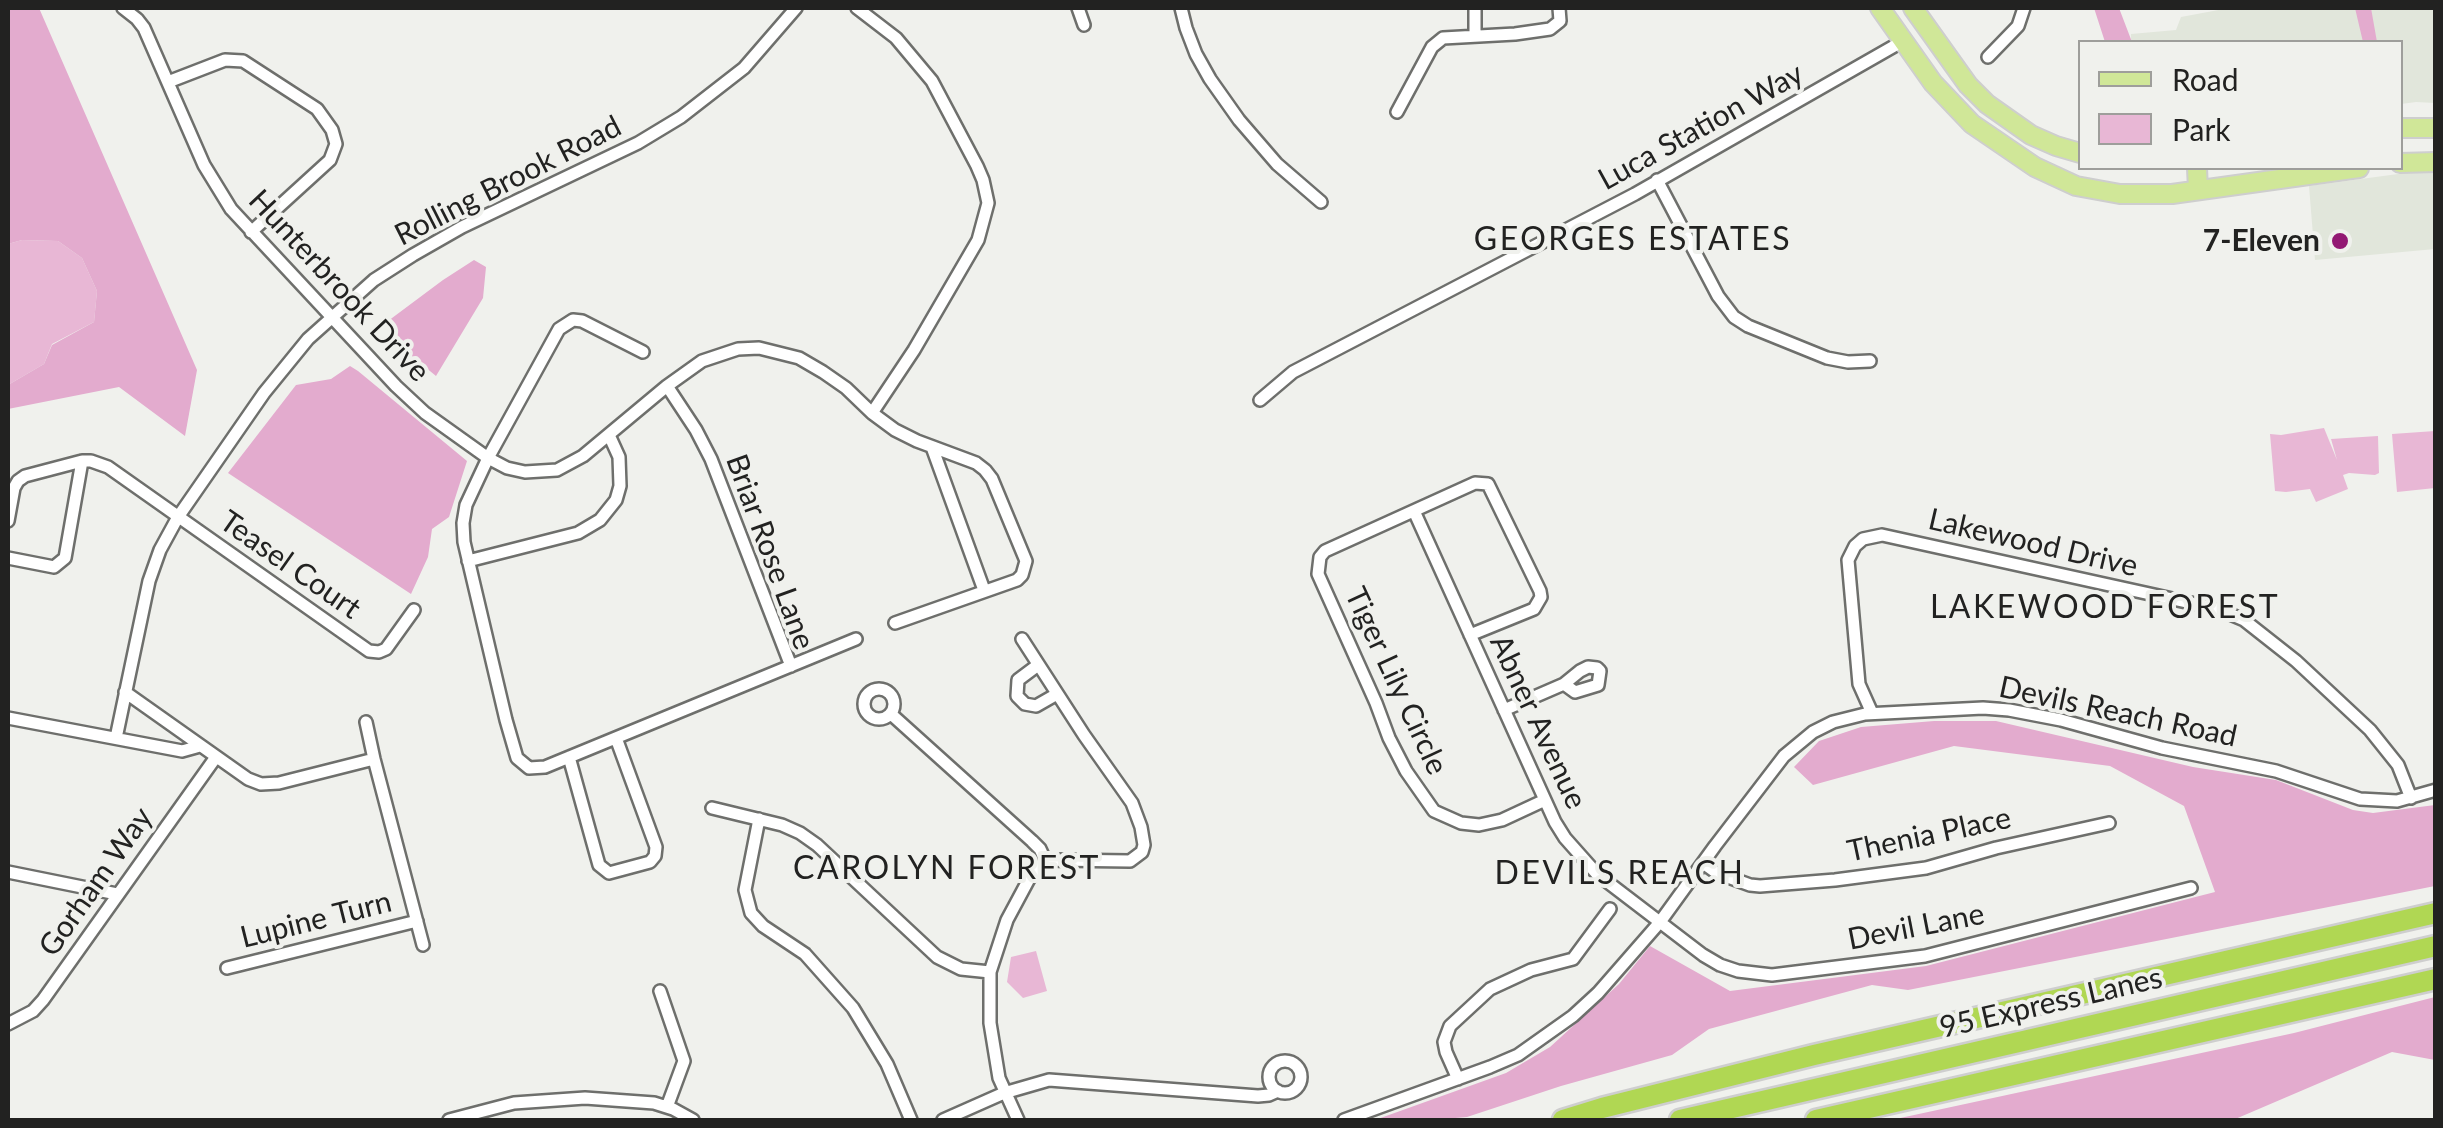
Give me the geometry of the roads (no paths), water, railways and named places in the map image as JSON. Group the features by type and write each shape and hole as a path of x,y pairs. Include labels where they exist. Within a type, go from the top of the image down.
{"highway":[{"path":"1563,1120 1778,1064 2436,913"},
{"name":"95 Express Lanes","path":"1680,1120 2436,946"},
{"path":"1816,1120 2436,980"}],"main road":[{"path":"1880,8 1933,83 1972,124 2035,167 2076,186 2143,196 2344,170"},
{"path":"1913,8 1987,104 2031,134 2078,152"},
{"path":"2403,128 2436,128"},
{"path":"2403,163 2436,162"},
{"path":"2197,170 2198,190"}],"street":[{"name":"Rolling Brook Road","path":"116,738 149,581 160,550 178,516 264,393 308,339 374,280 413,255 462,227 638,144 680,118 744,68 796,8"},
{"path":"856,8 896,38 932,81 977,166 988,203 978,240 914,350 872,412"},
{"path":"1078,8 1084,25"},
{"path":"1182,8 1186,28 1203,66 1261,147 1322,202"},
{"path":"1474,8 1476,35"},
{"path":"1397,112 1436,43 1443,38 1550,29 1560,20 1559,8"},
{"path":"1988,56 2018,26 2024,8"},
{"name":"Hunterbrook Drive","path":"130,10 144,28 204,166 231,209 424,413 488,458 525,472 557,470 609,435"},
{"name":"Luca Station Way","path":"1260,400 1293,372 1618,203 1903,41"},
{"path":"168,82 225,60 243,62 317,110 332,130 336,144 330,160 251,232"},
{"path":"1657,180 1718,296 1734,317 1826,358 1870,361"},
{"path":"643,352 586,322 573,320 558,328 466,505 463,524 468,561 578,533 600,520 616,500 620,486 618,457 609,435 702,361 738,348 758,348 811,365 896,430 976,464 992,479 1026,569 1016,580 895,624"},
{"name":"Briar Rose Lane","path":"468,561 510,732 518,758 529,768 545,767 791,666 711,460 666,386"},
{"path":"932,447 984,590"},
{"path":"8,521 18,480 82,461 65,558 54,567 8,558"},
{"name":"Teasel Court","path":"82,461 108,467 369,651 386,649 414,610"},
{"name":"Tiger Lily Circle","path":"1470,636 1534,609 1541,597 1488,484 1475,484 1325,551 1318,574 1389,738 1434,811 1446,819 1478,825 1545,800"},
{"name":"Abner Avenue","path":"1414,511 1555,822 1596,874 1660,922"},
{"name":"Lakewood Drive","path":"1872,714 1859,684 1848,560 1863,539 1882,535 2218,609 2244,620 2296,661 2370,730 2391,754 2411,798"},
{"path":"791,666 856,639"},
{"path":"1018,1120 1004,1094 990,1023 990,972 1006,920 1029,879 1046,862 1130,861 1142,852 1144,845 1132,803 1022,639"},
{"path":"1038,665 1018,680 1017,696 1024,704 1036,706 1057,694"},
{"path":"1504,710 1564,684"},
{"path":"125,692 248,779 270,784 374,759"},
{"name":"Devils Reach Road","path":"1344,1120 1518,1054 1573,1016 1660,922 1793,747 1834,722 1872,714 2014,710 2162,748 2276,771 2360,799 2411,798 2436,790"},
{"path":"890,714 1032,841 1046,862"},
{"path":"8,718 182,751 200,746"},
{"name":"Lupine Turn","path":"366,722 422,944"},
{"path":"569,757 599,865 610,872 650,862 656,847 616,738"},
{"name":"Gorham Way","path":"8,1024 33,1011 43,1000 216,757"},
{"path":"712,808 800,833 936,957 961,969 990,972"},
{"path":"759,819 745,890 751,912 763,926 806,954 853,1008 887,1064 911,1120"},
{"name":"Thenia Place","path":"1703,863 1750,885 1836,880 1926,868 2108,823"},
{"path":"8,872 117,894"},
{"name":"Devil Lane","path":"1660,922 1720,964 1738,971 1772,975 1925,956 2191,888"},
{"path":"1458,1079 1446,1052 1450,1026 1490,989 1530,970 1573,959 1610,909"},
{"name":"Lupine Turn","path":"227,968 416,921"},
{"path":"660,991 684,1061 668,1106"},
{"path":"943,1120 1031,1084 1056,1080 1262,1096 1278,1091"},
{"path":"449,1120 546,1099 624,1100 668,1106 693,1120"}],"place":[{"name":"7-Eleven","path":"2340,241"}],"district":[{"name":"GEORGES ESTATES","path":"1633,240"},
{"name":"LAKEWOOD FOREST","path":"2105,608"},
{"name":"CAROLYN FOREST","path":"947,869"},
{"name":"DEVILS REACH","path":"1620,874"}]}
